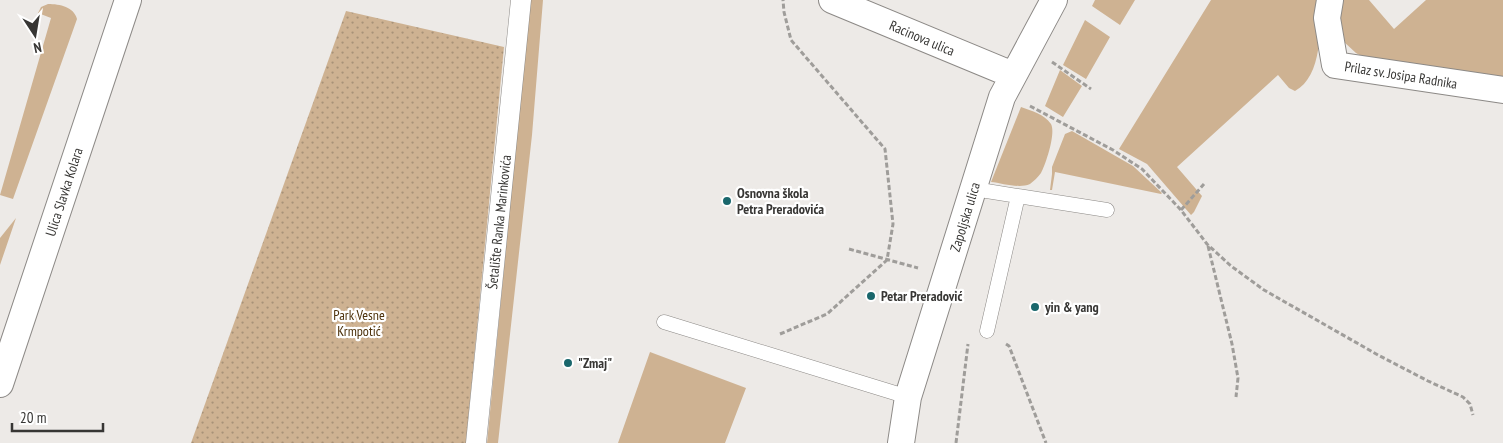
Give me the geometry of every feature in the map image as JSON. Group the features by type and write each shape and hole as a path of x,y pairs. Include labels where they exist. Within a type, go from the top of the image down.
{"street":[{"name":"Ulica Slavka Kolara","path":"0,384 128,0"},
{"name":"Šetalište Ranka Marinkovića","path":"476,443 521,0"},
{"name":"Racinova ulica","path":"832,0 1013,75"},
{"name":"Zapoljska ulica","path":"901,443 908,397 1002,97 1054,0"},
{"name":"Prilaz sv. Josipa Radnika","path":"1330,0 1327,18 1335,65 1503,90"}],"lane":[{"path":"974,189 1107,210"},
{"path":"987,331 1018,196"},
{"path":"664,322 908,397"}],"path":[{"path":"748,348 827,314 887,260 893,224 884,150 791,40 783,0"},
{"path":"1029,46 1091,89"},
{"path":"1023,102 1113,150 1142,170 1181,210 1207,244 1231,266 1264,290 1378,355 1463,397 1470,404 1473,415"},
{"path":"1181,210 1204,184"},
{"path":"1207,244 1232,344 1238,378 1236,397"},
{"path":"849,249 926,270"},
{"path":"956,443 969,342 987,331 1009,346 1046,443"}],"green space":[{"path":"530,0 543,0 532,135 498,443 487,443"},
{"path":"1095,0 1135,0 1120,25 1092,6"},
{"path":"1211,0 1321,0 1320,37 1315,63 1311,74 1304,84 1295,91 1289,88 1278,75 1177,167 1202,196 1191,215 1147,164 1119,149"},
{"path":"1339,0 1369,0 1394,29 1426,0 1503,0 1503,78 1365,58 1356,53 1343,41 1336,13"},
{"path":"48,4 70,9 77,19 13,199 0,195 51,18 38,13 41,7"},
{"name":"Park Vesne Krmpotić","path":"346,11 504,47 466,443 191,443"},
{"path":"1085,20 1110,37 1086,79 1063,65"},
{"path":"1060,70 1082,86 1063,117 1045,106"},
{"path":"1021,107 1041,115 1051,124 1051,141 1043,169 1030,184 1026,185 1016,186 991,182"},
{"path":"1072,131 1133,166 1162,193 1055,172 1052,190 1050,190 1052,167 1065,134"},
{"path":"16,218 0,265 0,238"},
{"path":"650,352 746,388 725,443 618,443"}],"place":[{"name":"Osnovna škola Petra Preradovića","path":"727,201"},
{"name":"Petar Preradović","path":"871,296"},
{"name":"yin & yang","path":"1035,307"},
{"name":"\"Zmaj\"","path":"568,363"}]}
